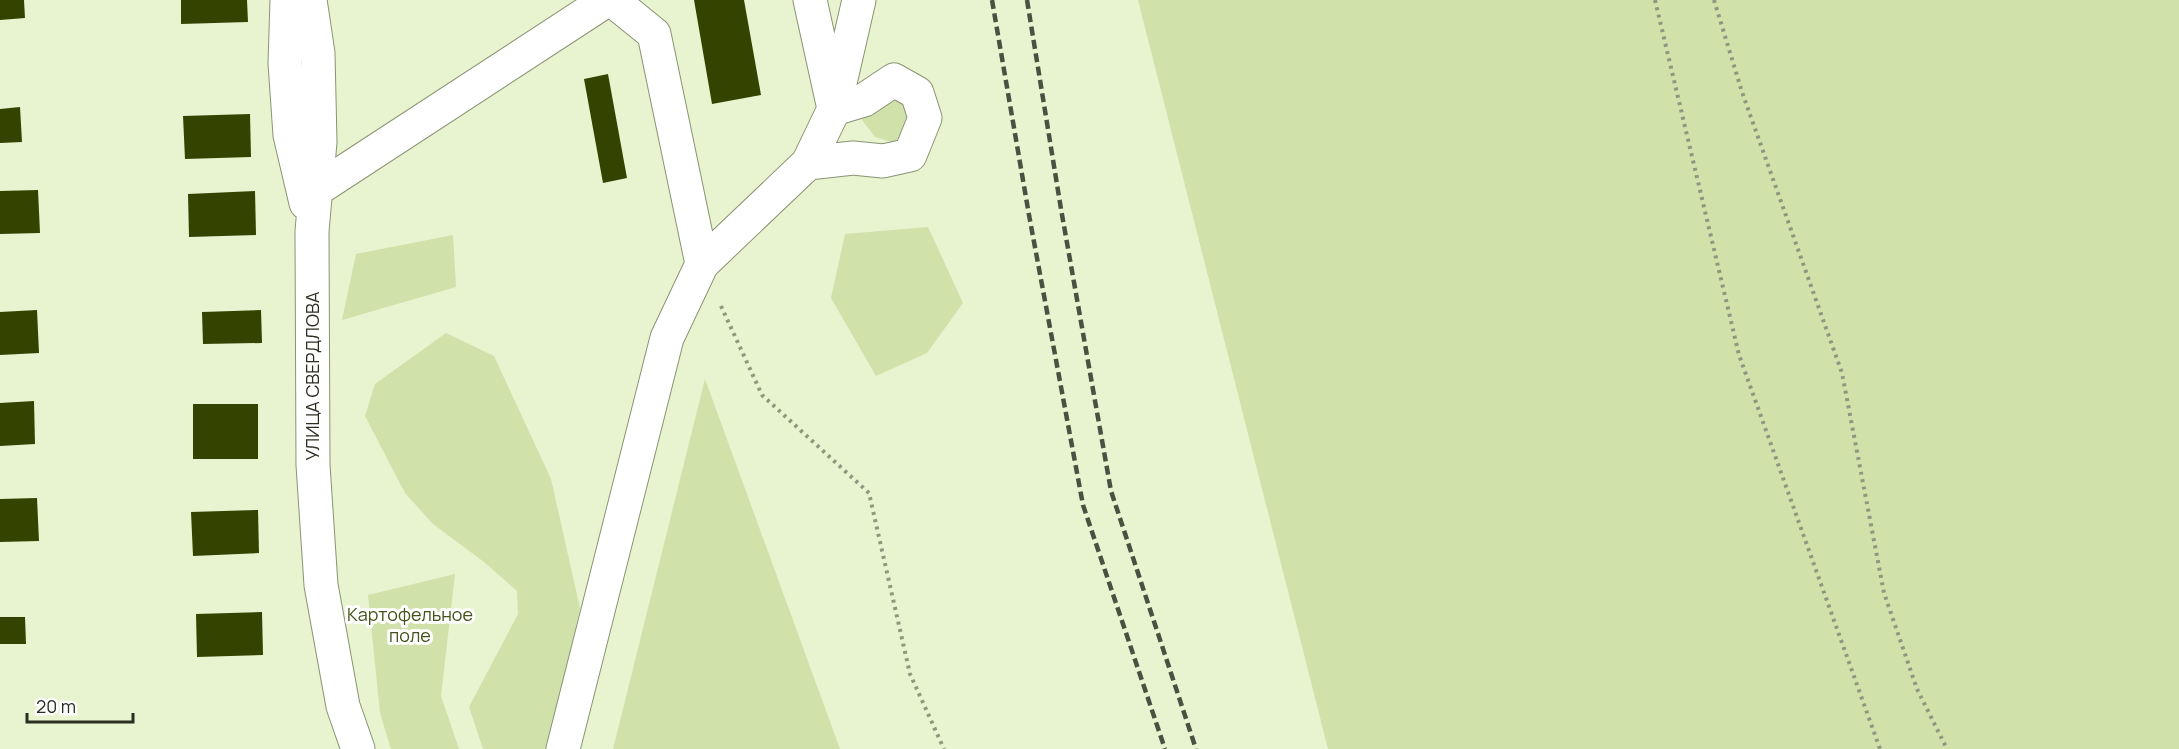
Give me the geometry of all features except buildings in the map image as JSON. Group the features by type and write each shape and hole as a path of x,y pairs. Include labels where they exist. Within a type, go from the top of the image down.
{"street":[{"path":"287,0 285,63 290,135 312,231"},
{"name":"УЛИЦА СВЕРДЛОВА","path":"310,0 318,53 320,142 312,231 313,465 321,585 344,706 358,749"},
{"path":"316,190 607,0"},
{"path":"612,0 654,34 702,264"},
{"path":"810,0 834,110"},
{"path":"563,749 667,338 702,264 808,163 834,110 859,0"},
{"path":"808,163 853,158 883,161 910,155 925,118 916,93 894,80 864,100 834,110"}],"path":[{"path":"1655,0 1739,355 1880,749"},
{"path":"1714,0 1742,92 1842,373 1884,594 1917,689 1947,749"},
{"path":"702,264 762,394 869,493 910,674 944,749"}],"green space":[{"path":"1138,0 2179,0 2179,749 1328,749"},
{"path":"899,97 911,109 899,144 875,137 862,120 867,111"},
{"path":"928,227 963,303 927,353 876,376 831,298 845,234"},
{"path":"453,235 456,287 342,320 356,254"},
{"path":"446,333 494,356 551,479 580,608 550,749 483,749 469,707 518,614 517,591 484,562 433,524 405,493 365,416 375,384"},
{"path":"705,379 840,749 613,749"},
{"name":"Картофельное поле","path":"455,574 441,696 459,749 391,749 380,713 368,595"}],"railway":[{"path":"992,0 1083,505 1165,749"},
{"path":"1027,0 1111,491 1196,749"}]}
